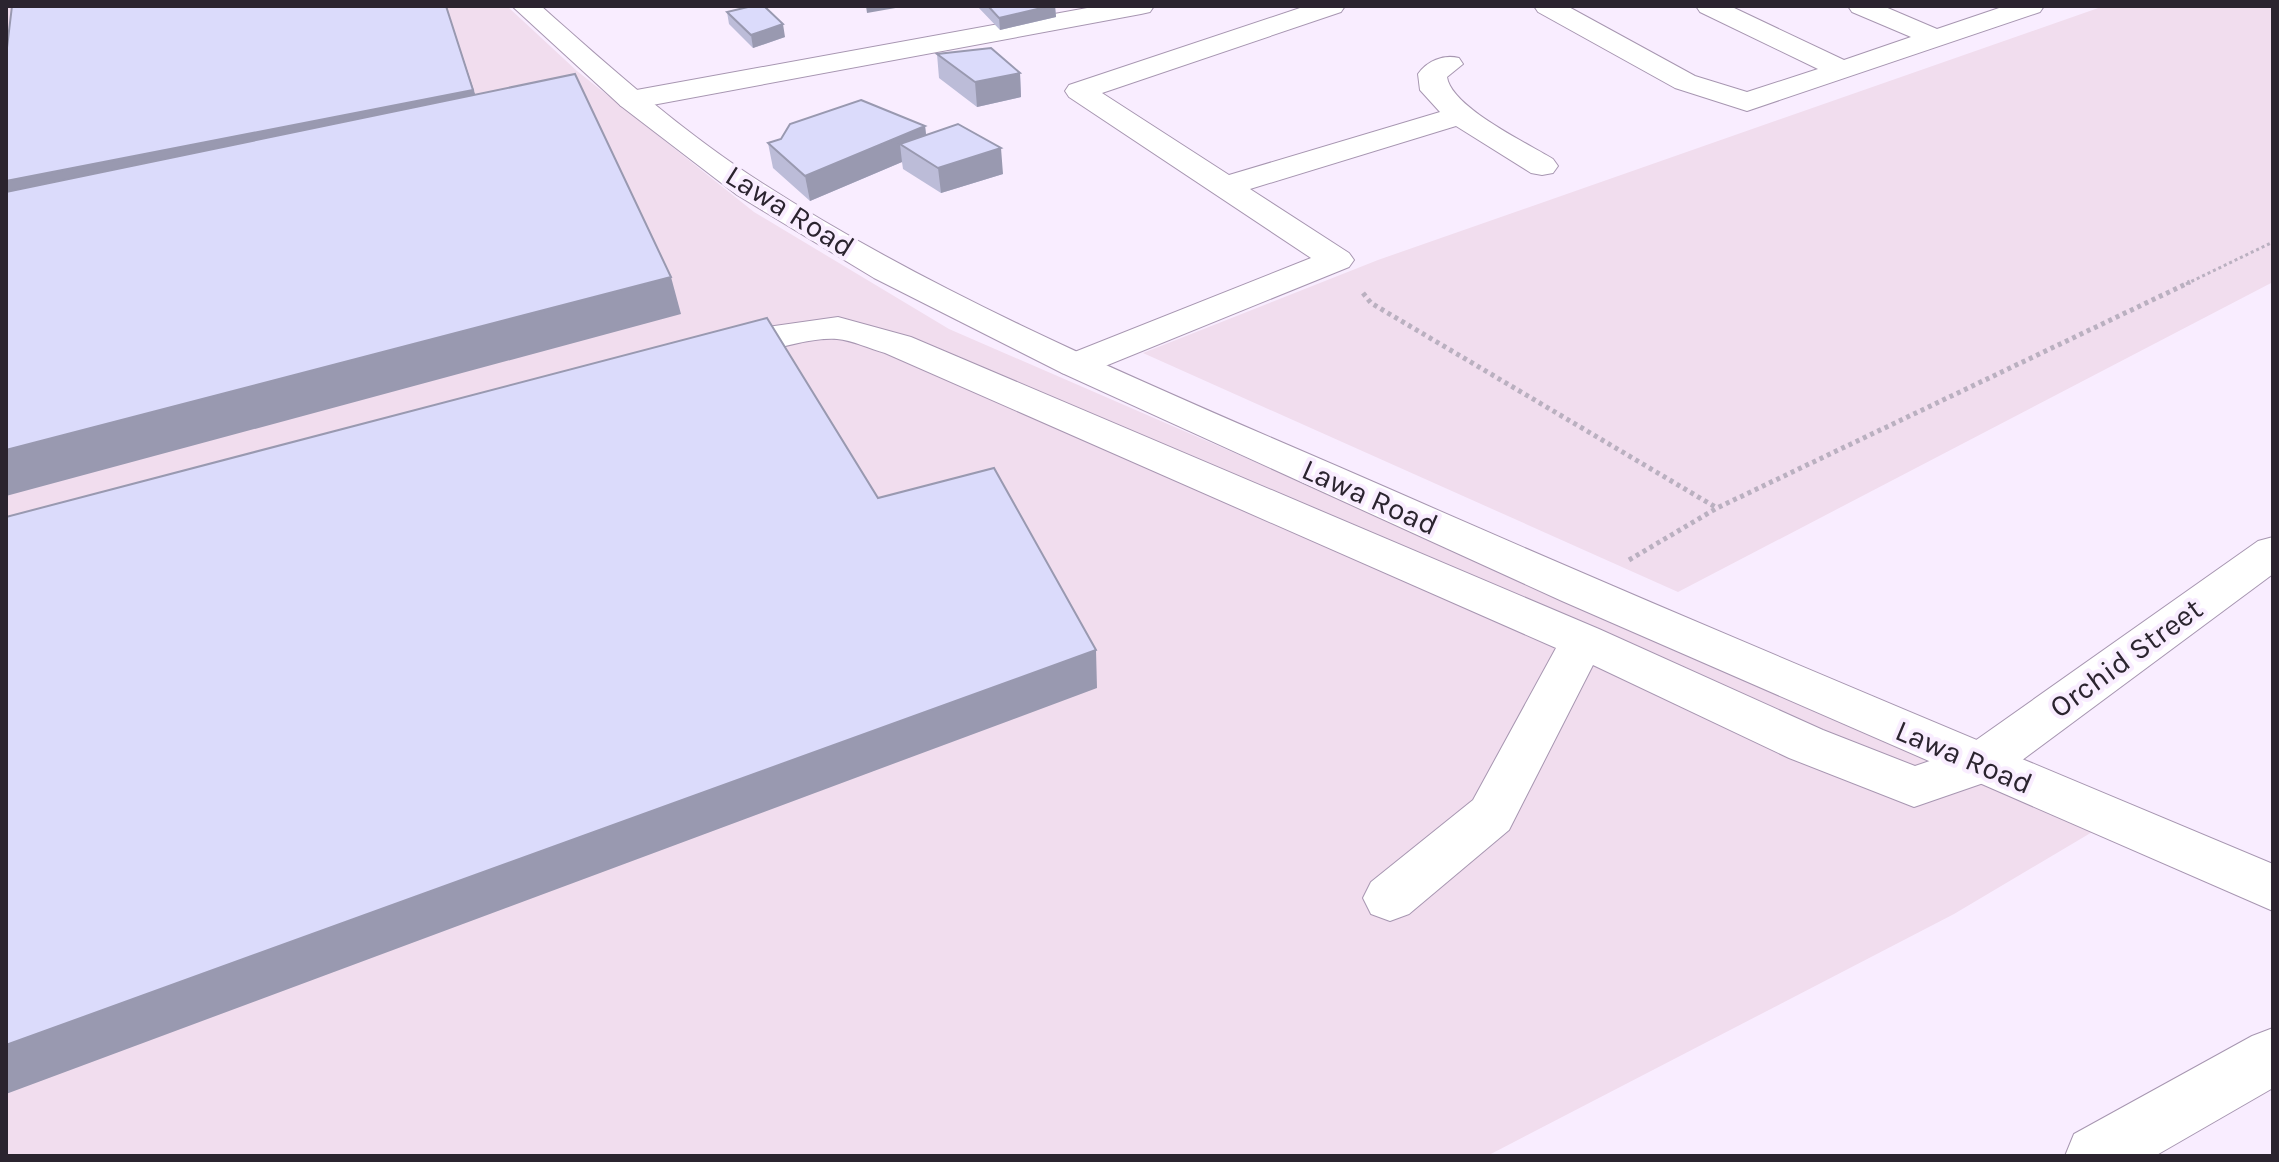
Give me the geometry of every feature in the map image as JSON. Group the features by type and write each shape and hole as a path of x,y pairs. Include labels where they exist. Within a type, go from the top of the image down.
{"street":[{"name":"Lawa Road","path":"525,6 631,100 748,188 886,271 1075,365 1578,590 2273,888"},
{"path":"631,100 1141,6"},
{"path":"1332,6 1079,91 1337,260"},
{"path":"1547,6 1685,82 1747,102 2012,9"},
{"path":"1709,6 1841,69"},
{"path":"1861,6 1933,37"},
{"path":"1449,64 1432,74 1434,90 1460,115 1542,166"},
{"path":"1227,186 1460,115"},
{"path":"1075,365 1337,260"},
{"name":"Orchid Street","path":"677,360 753,340 838,328 898,345 1583,641 1806,744 1914,787 1980,764 2273,552"},
{"path":"1390,898 1491,815 1583,641"},
{"path":"2096,1156 2273,1056"}],"path":[{"path":"1578,590 1717,508 2273,242"},
{"path":"1337,260 1371,303 1717,508"}],"shaded area":[{"path":"6,6 507,6 577,71 754,212 949,329 2099,828 1954,914 1487,1156 6,1156"},
{"path":"2104,6 2273,6 2273,282 1678,592 1143,353 1378,260"}],"building":[{"path":"12,6 446,6 473,90 6,181 6,56"},
{"path":"764,6 783,24 751,35 727,12"},
{"path":"988,6 1050,6 999,18"},
{"path":"991,48 1020,73 975,82 937,54"},
{"path":"575,74 671,277 6,450 6,192"},
{"path":"861,100 925,126 805,176 768,143 781,139 790,124"},
{"path":"958,124 1001,148 938,168 900,144"},
{"path":"767,318 878,498 994,468 1096,650 6,1045 6,517"}]}
